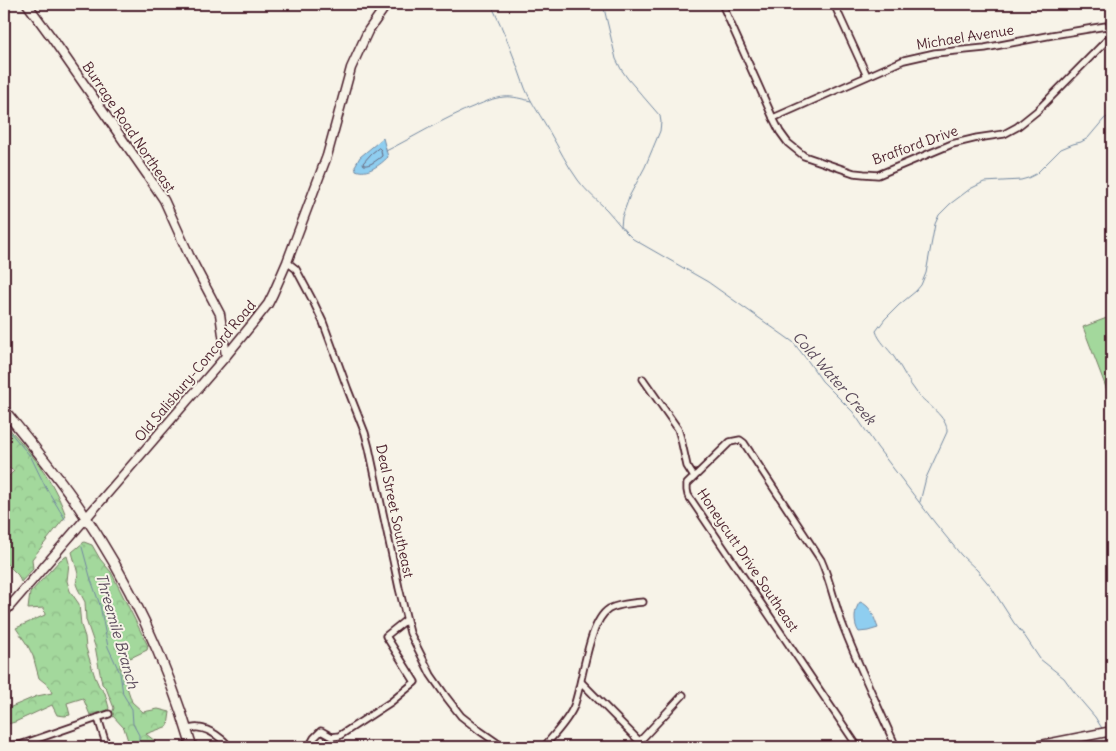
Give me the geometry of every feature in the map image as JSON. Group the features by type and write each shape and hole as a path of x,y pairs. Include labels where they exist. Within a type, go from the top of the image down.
{"main road":[{"name":"Burrage Road Northeast","path":"27,4 164,200 189,255 220,314 226,356"},
{"name":"Old Salisbury-Concord Road","path":"4,613 226,356 268,304 287,262 327,156 351,68 361,44 382,6"},
{"path":"4,410 56,474 118,570 144,620 170,680 192,747"},
{"path":"1032,747 1112,731"}],"street":[{"name":"Brafford Drive","path":"722,4 773,118 788,144 804,156 864,174 882,174 952,144 1004,134 1017,127 1037,110 1112,35"},
{"path":"834,4 867,76"},
{"name":"Michael Avenue","path":"773,118 904,60 935,53 1000,46 1112,25"},
{"name":"Deal Street Southeast","path":"287,262 296,269 323,322 365,433 410,633 431,675 447,698 462,716 503,747"},
{"path":"643,379 678,429 687,466 694,477"},
{"name":"Honeycutt Drive Southeast","path":"858,747 690,498 686,487 688,484 730,442 740,440 744,443 821,560 842,623 896,747"},
{"path":"544,747 574,707 591,638 600,619 608,610 614,607 643,602"},
{"path":"308,747 321,731 332,737 339,736 391,702 415,682 386,636 406,620"},
{"path":"581,682 645,747"},
{"path":"639,742 682,695"},
{"path":"14,747 109,714"},
{"path":"98,718 105,746"},
{"path":"186,729 200,728 217,735 230,747"}],"green space":[{"path":"1112,316 1112,397 1110,398 1083,327"},
{"path":"4,423 40,466 54,489 66,516 32,559 33,569 21,582 18,575 4,561 4,481 14,471 9,468 4,474"},
{"path":"84,542 92,545 100,559 111,572 148,646 147,650 122,662 120,666 132,702 143,712 158,709 170,712 168,726 146,734 155,741 158,747 130,747 124,728 112,715 114,708 106,688 102,684 95,646 86,620 85,602 76,584 78,574 72,552"},
{"path":"67,556 69,563 67,581 70,591 79,604 86,648 95,677 105,693 109,708 108,710 90,715 83,698 67,703 70,715 57,715 52,705 4,725 4,710 37,696 52,693 49,686 39,678 33,656 16,628 45,615 44,608 28,609 30,593 60,560"}],"water":[{"path":"383,138 388,157 369,170 356,170 355,166 360,157"},
{"path":"860,602 867,606 878,628 859,632 855,617 856,609"}],"waterway":[{"name":"Cold Water Creek","path":"491,4 527,94 581,184 633,239 708,282 793,342 822,381 853,412 935,523 961,555 991,587 1040,659 1064,678 1103,730"},
{"path":"603,4 616,59 628,79 660,116 661,122 660,131 645,167 630,195 622,217 621,227"},
{"path":"386,151 452,116 489,100 507,97 531,101"},
{"path":"920,502 926,478 947,432 946,426 936,411 914,389 876,331 885,319 921,285 926,273 935,224 939,215 950,204 970,189 984,182 1021,180 1036,174 1061,149 1088,138 1104,119 1112,114"},
{"name":"Threemile Branch","path":"4,427 31,457 45,486 65,519"},
{"name":"Threemile Branch","path":"82,547 100,605 108,647 120,673 123,694 132,709 133,724 139,735 142,747"},
{"name":"Cold Water Creek","path":"1105,736 1108,747"}]}
